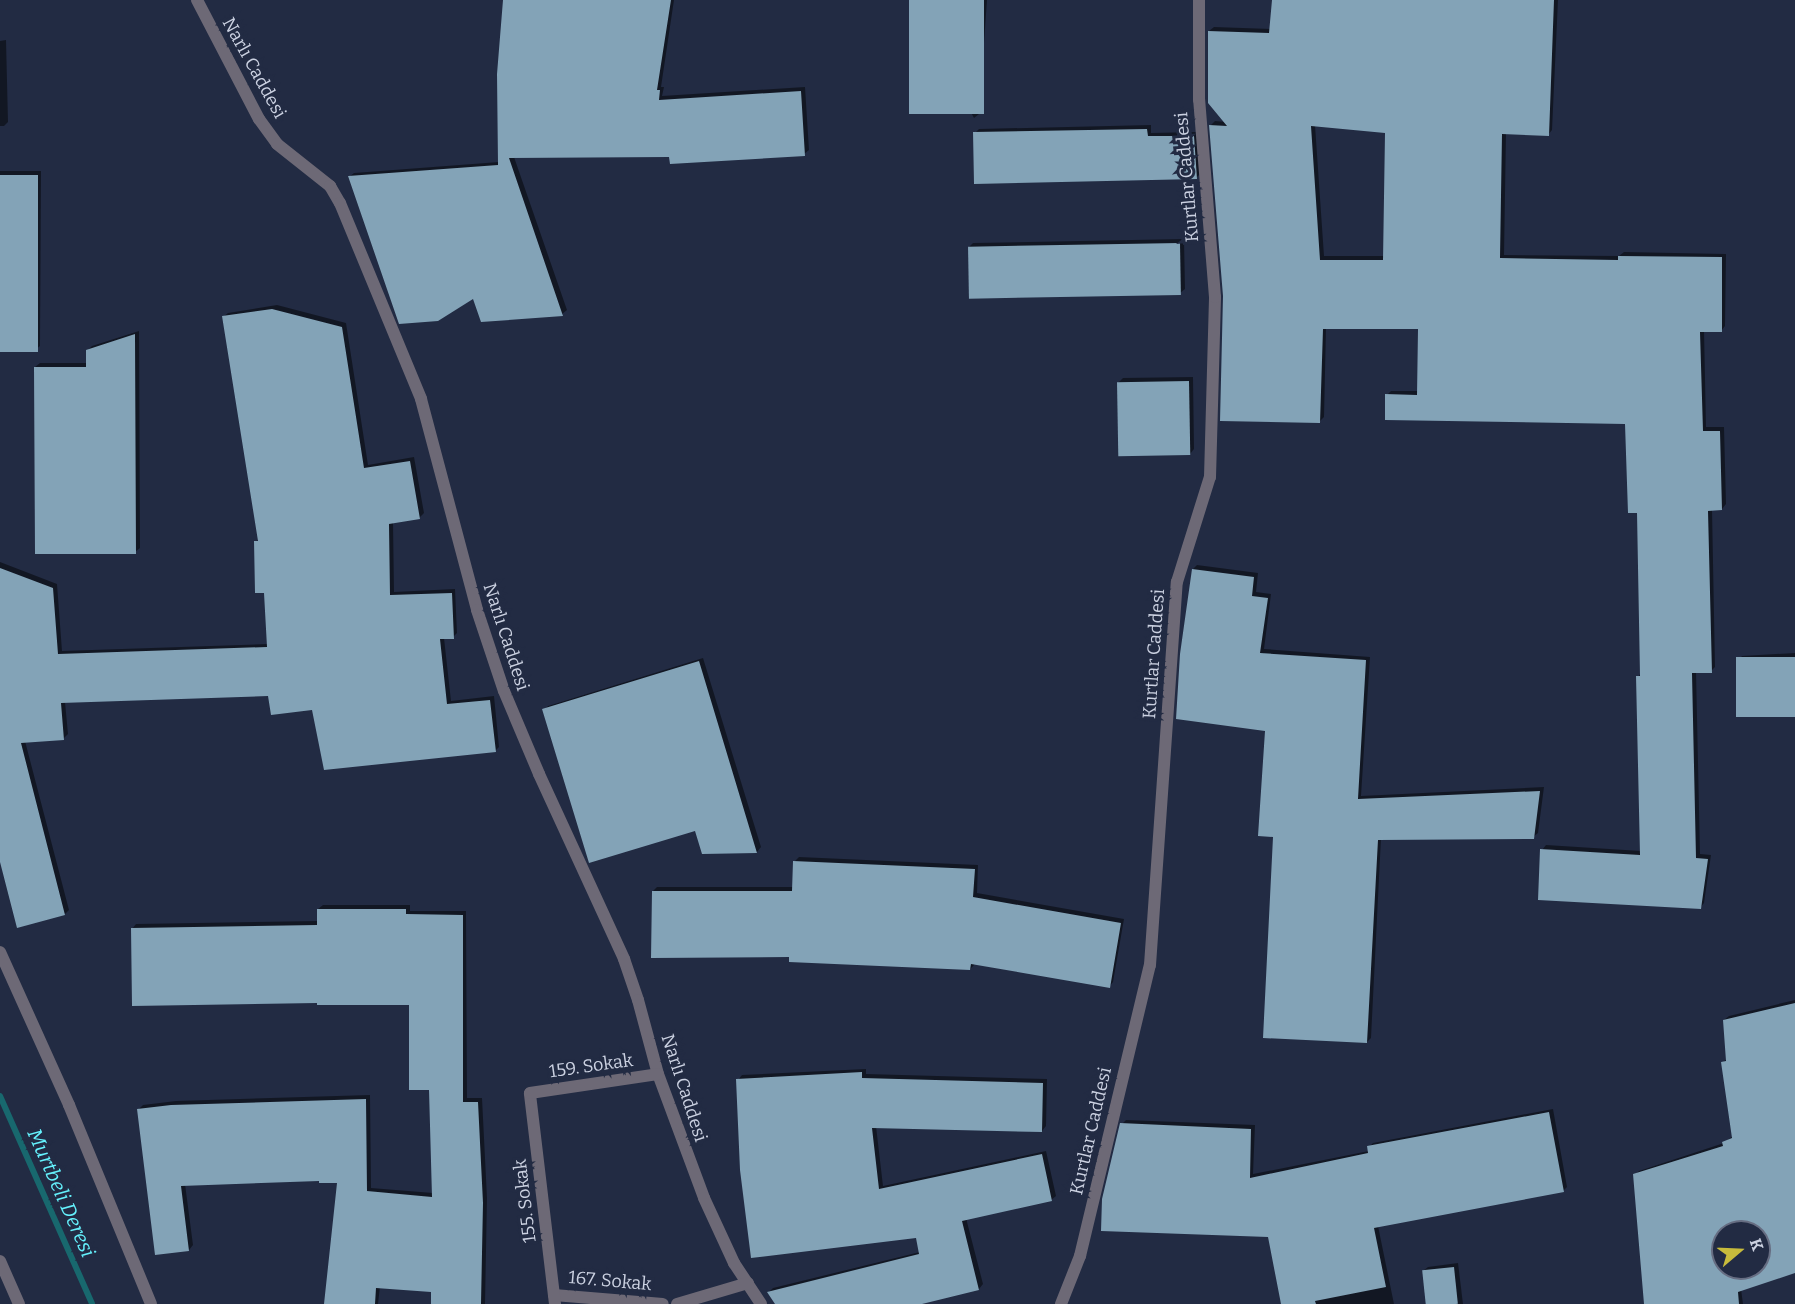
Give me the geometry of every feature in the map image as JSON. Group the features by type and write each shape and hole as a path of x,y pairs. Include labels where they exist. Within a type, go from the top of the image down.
{"street":[{"name":"Narlı Caddesi","path":"197,0 259,119 277,144 330,186 340,203 421,399 477,610 504,691 538,774 624,958 658,1074 723,1242 761,1304"},
{"name":"Kurtlar Caddesi","path":"1061,1304 1080,1256 1150,965 1177,582 1210,477 1215,297 1199,100 1199,0"},
{"path":"0,952 69,1105 151,1304"},
{"name":"159. Sokak","path":"530,1093 658,1074"},
{"name":"155. Sokak","path":"530,1093 554,1299"},
{"path":"0,1261 19,1304"},
{"path":"677,1304 748,1284"},
{"name":"167. Sokak","path":"554,1299 663,1304"}],"building":[{"path":"503,0 671,0 657,90 660,90 659,100 801,91 805,156 670,164 669,157 509,158 563,316 481,322 473,299 438,321 399,324 348,176 498,165 497,74"},
{"path":"909,0 984,0 984,114 909,114"},
{"path":"1272,0 1554,0 1549,136 1502,134 1500,258 1618,260 1618,256 1722,257 1722,332 1700,332 1703,431 1720,431 1722,510 1708,511 1712,673 1692,673 1696,858 1708,859 1701,909 1538,900 1540,849 1640,855 1636,676 1640,676 1637,513 1628,513 1625,424 1385,420 1385,394 1417,395 1418,329 1323,329 1320,423 1220,421 1223,296 1209,125 1227,126 1208,103 1208,31 1269,33","holes":["1311,126 1385,133 1383,260 1320,260"]},
{"path":"1147,129 1148,136 1194,136 1197,179 974,184 973,132"},
{"path":"0,175 38,175 38,352 0,352"},
{"path":"1180,243 1181,295 969,299 968,247"},
{"path":"272,309 342,327 364,468 410,461 420,519 389,524 390,595 452,593 454,639 440,639 447,704 490,700 496,752 324,770 312,710 271,715 268,696 61,703 64,740 21,743 65,915 17,928 0,862 0,568 53,588 58,654 267,647 264,593 255,593 254,541 258,541 222,316"},
{"path":"135,334 136,554 35,554 34,367 86,367 86,350"},
{"path":"1189,381 1190,455 1118,456 1117,382"},
{"path":"1192,569 1254,577 1252,596 1268,598 1260,653 1366,660 1358,799 1540,791 1534,839 1378,840 1367,1043 1263,1038 1273,837 1258,836 1265,731 1176,719 1180,654"},
{"path":"1736,657 1795,657 1795,717 1736,717"},
{"path":"699,661 757,853 702,854 695,831 589,863 542,709"},
{"path":"793,861 975,869 973,897 1121,923 1110,988 971,964 970,970 789,962 789,957 651,958 652,891 792,891"},
{"path":"317,909 406,909 406,914 463,915 463,1102 478,1102 483,1203 481,1304 431,1304 431,1292 376,1288 375,1304 324,1304 337,1183 319,1183 319,1181 181,1186 189,1251 155,1255 137,1109 171,1105 366,1099 367,1191 432,1197 429,1090 409,1090 409,1005 317,1005 317,1003 132,1006 131,928 317,925"},
{"path":"1795,1003 1795,1273 1738,1292 1739,1304 1644,1304 1633,1174 1723,1146 1722,1142 1732,1138 1721,1062 1726,1061 1723,1020"},
{"path":"862,1072 862,1078 1043,1083 1042,1132 872,1128 879,1189 1042,1154 1052,1201 962,1221 979,1290 922,1304 775,1304 767,1292 919,1254 916,1238 751,1258 740,1170 736,1079"},
{"path":"1549,1112 1564,1192 1374,1228 1386,1287 1315,1301 1316,1304 1281,1304 1268,1237 1101,1231 1102,1199 1120,1123 1251,1129 1250,1178 1368,1153 1367,1146"},
{"path":"1454,1267 1458,1304 1426,1304 1422,1270"}],"waterway":[{"name":"Murtbeli Deresi","path":"0,1096 92,1304"}]}
